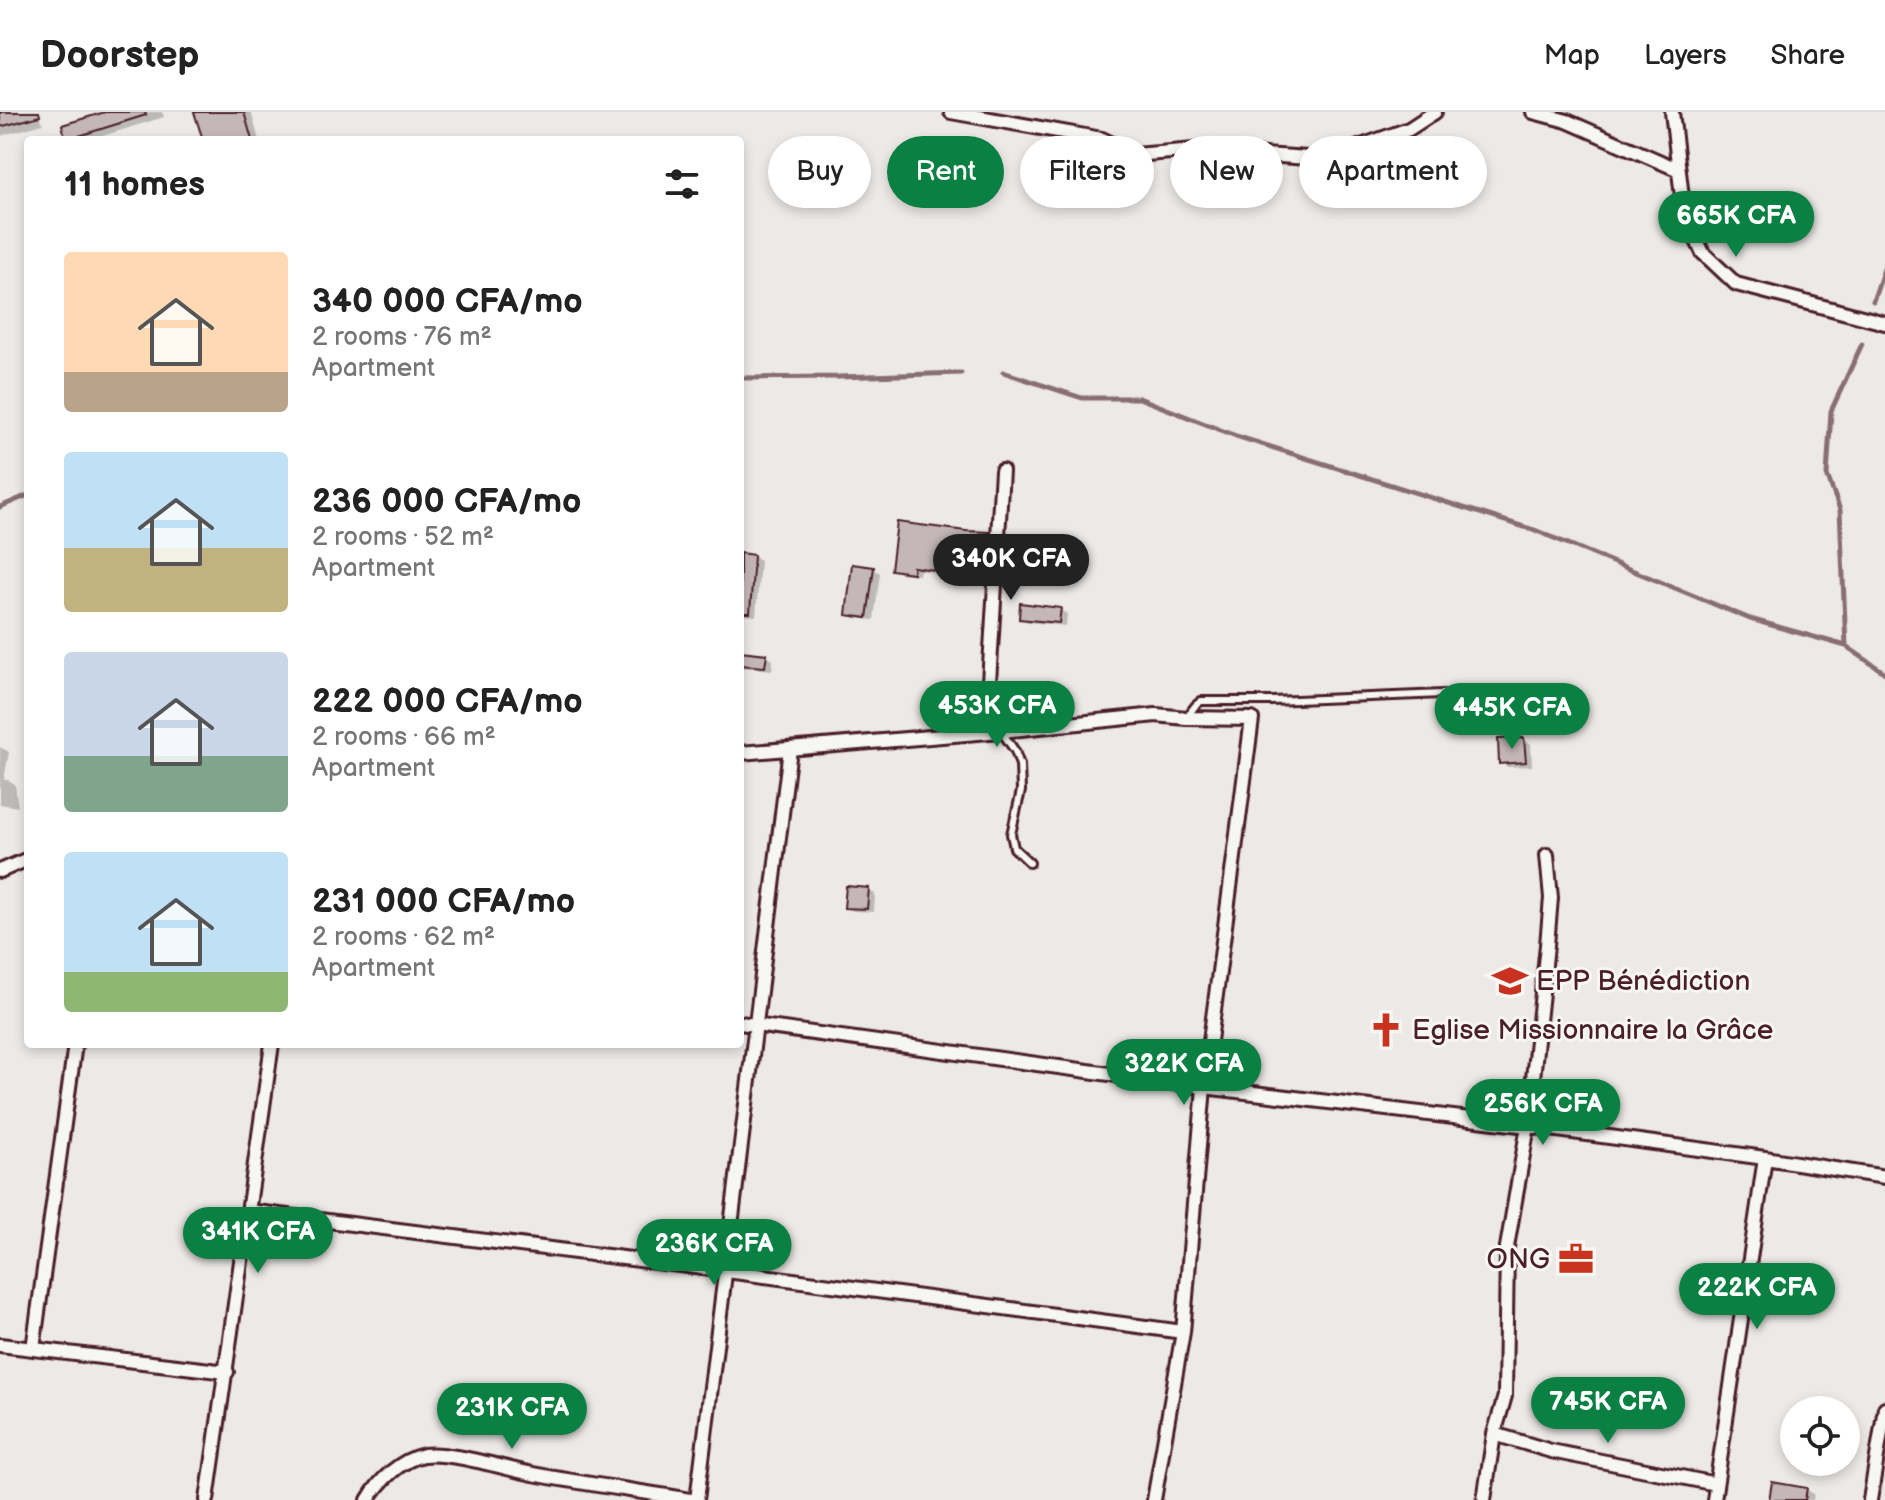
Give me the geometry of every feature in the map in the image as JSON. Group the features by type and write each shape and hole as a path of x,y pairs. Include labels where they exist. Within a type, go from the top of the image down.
{"street":[{"path":"951,112 1102,139 1135,155 1195,150 1308,158 1353,149 1409,129 1435,112"},
{"path":"1533,112 1567,121 1679,170"},
{"path":"1672,112 1684,214 1703,253 1736,284 1885,323"},
{"path":"986,731 1002,471"},
{"path":"744,753 1156,715 1252,719 1204,1087 1183,1332 1154,1500"},
{"path":"368,1500 392,1471 407,1461 426,1455 451,1456 534,1474 694,1500 727,1271 790,749"},
{"path":"1484,1500 1494,1434 1505,1396 1507,1247 1528,1126 1551,898 1547,855"},
{"path":"0,870 23,861"},
{"path":"744,1024 1204,1087 1528,1126 1885,1177"},
{"path":"33,1349 74,1048"},
{"path":"207,1500 271,1048"},
{"path":"1714,1500 1765,1158"},
{"path":"248,1211 1183,1332"},
{"path":"0,1345 227,1372"},
{"path":"1876,1491 1885,1408"},
{"path":"1494,1434 1551,1451 1716,1484"}],"lane":[{"path":"1186,718 1201,701 1443,694"},
{"path":"1001,731 1015,751 1020,765 1021,791 1011,834 1014,848 1030,863"}],"building":[{"path":"0,112 39,112 40,116 0,127"},
{"path":"105,112 145,112 146,115 79,136 65,136 62,125"},
{"path":"194,112 244,112 251,136 202,136"},
{"path":"897,522 989,532 988,545 969,543 968,578 955,578 955,573 913,567 913,573 891,570"},
{"path":"744,554 754,555 750,613 744,613"},
{"path":"852,564 874,567 867,618 846,615"},
{"path":"1020,603 1061,608 1059,623 1019,619"},
{"path":"744,651 767,654 765,667 744,665"},
{"path":"1524,738 1526,762 1499,764 1498,739"},
{"path":"846,886 869,888 867,909 844,908"},
{"path":"1772,1482 1807,1488 1805,1500 1769,1500"}],"waterway":[{"path":"1873,301 1885,266"},
{"path":"1846,646 1840,510 1827,475 1831,411 1862,344"},
{"path":"1003,372 1082,398 1139,398 1236,436 1537,531 1750,619 1846,646 1885,673"},
{"path":"744,378 961,373"},
{"path":"0,507 24,497"}],"place":[{"name":"EPP Bénédiction","path":"1510,981"},
{"name":"Eglise Missionnaire la Grâce","path":"1386,1030"},
{"name":"ONG","path":"1576,1259"}]}
